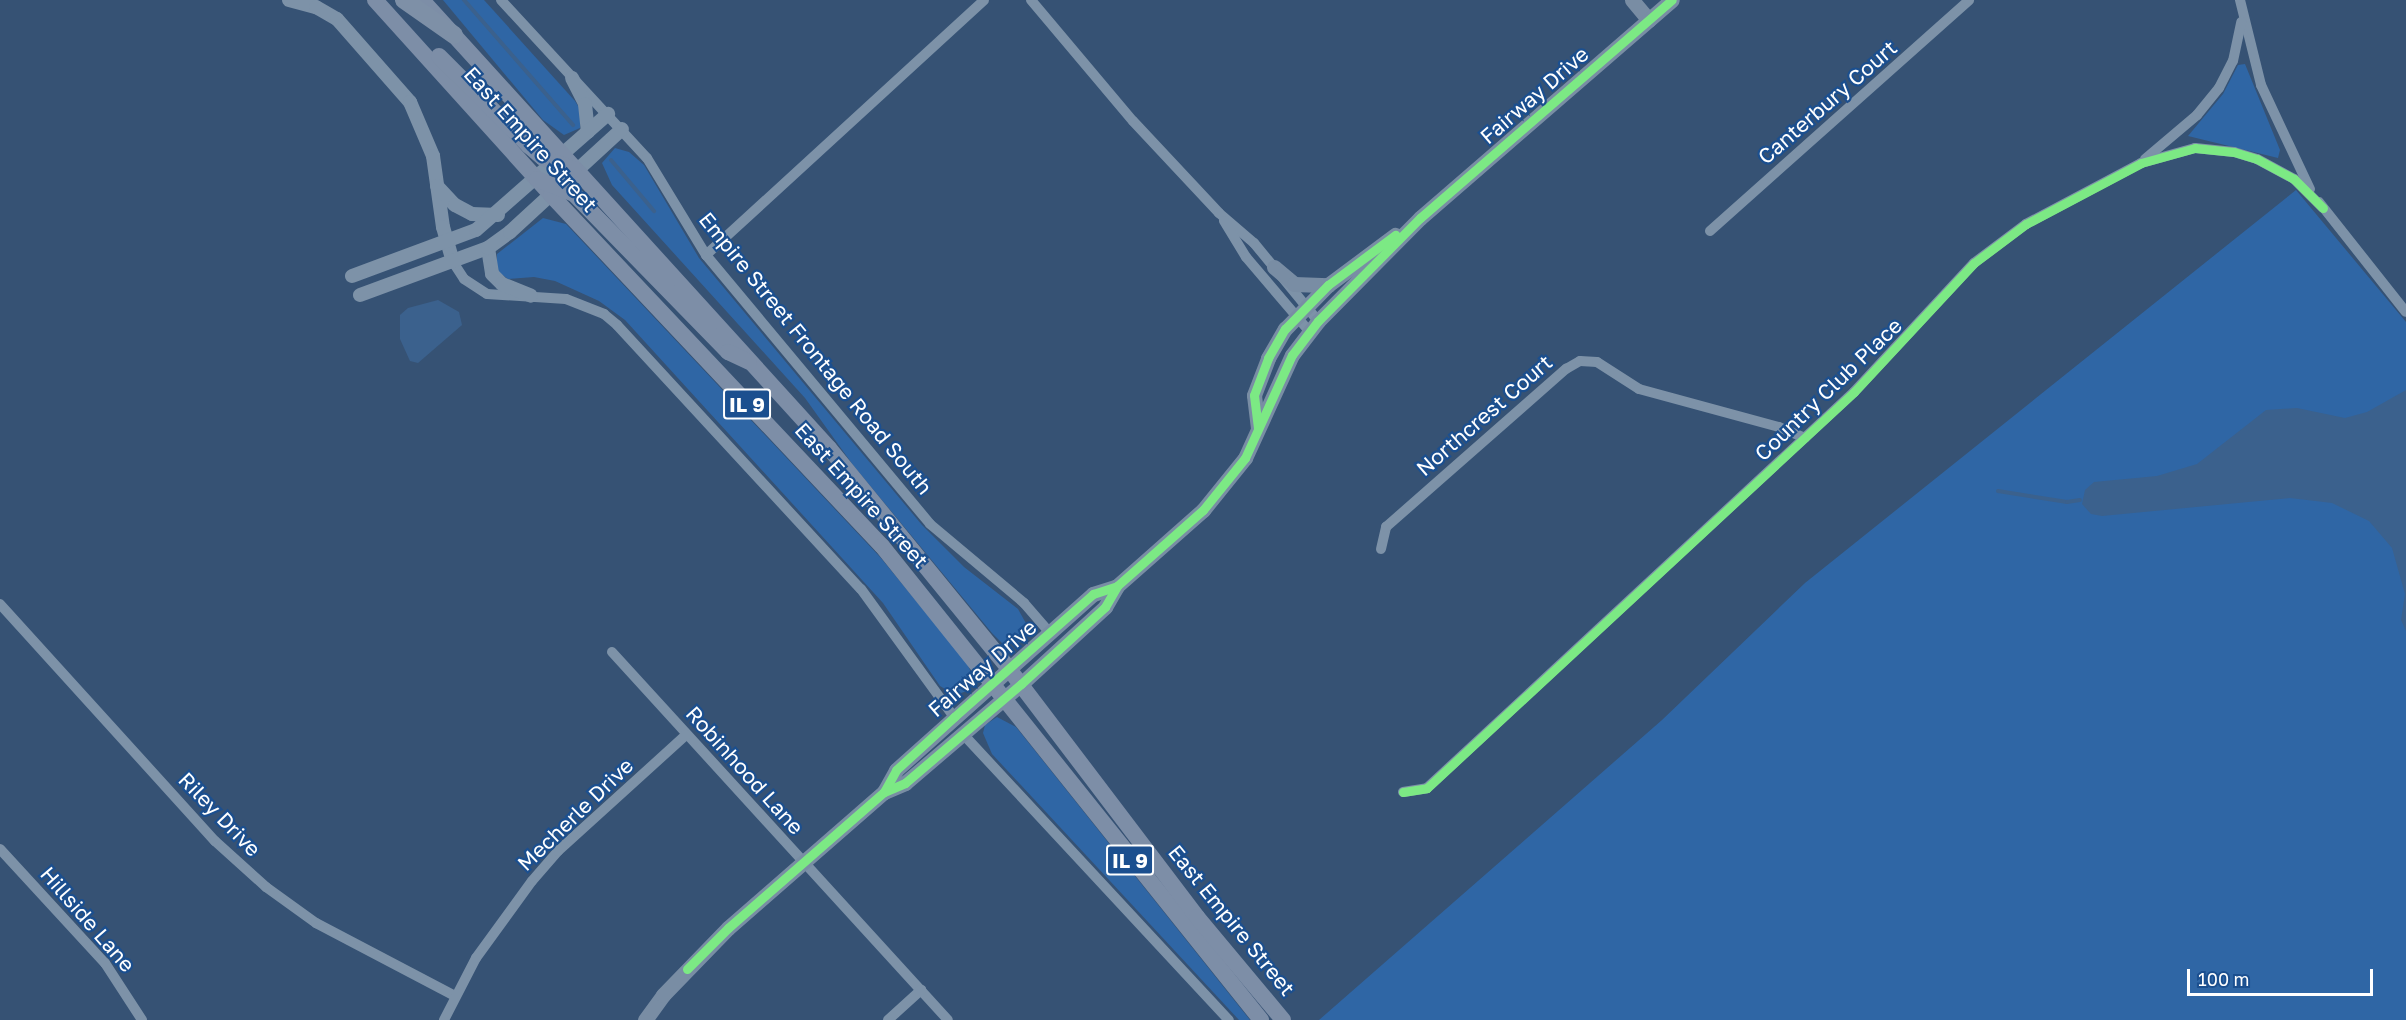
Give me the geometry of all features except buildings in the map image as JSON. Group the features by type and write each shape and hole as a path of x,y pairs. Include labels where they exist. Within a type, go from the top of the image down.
{"highway":[{"path":"404,0 454,35"}],"main road":[{"name":"East Empire Street","path":"375,0 537,179 556,190 882,546 1261,1020"},
{"name":"East Empire Street","path":"422,0 559,159 577,171 757,366 1009,669 1197,917 1283,1020"},
{"path":"1632,0 1649,20"},
{"name":"Fairway Drive","path":"645,1020 663,995 720,937 802,862 884,792 905,783 1021,684 1105,607 1117,586 1220,492 1245,458 1288,363 1313,326 1420,218 1672,0"},
{"path":"410,39 428,45 529,146 559,159"},
{"path":"556,190 592,210 728,352 757,366"},
{"name":"Fairway Drive","path":"1258,428 1254,395 1258,380 1277,342 1301,312 1328,285 1420,218"},
{"path":"1274,267 1294,284 1328,285"},
{"name":"Fairway Drive","path":"884,792 896,770 992,683 1093,594 1117,586"}],"street":[{"path":"289,0 316,7 337,19 385,68 414,108 429,140 447,242 453,262 464,279 487,294 554,296 582,304 604,314 629,336 861,589 954,717"},
{"name":"Empire Street Frontage Road South","path":"501,0 651,163 706,255 930,524 1024,603 1050,633"},
{"path":"706,255 984,0"},
{"path":"1030,0 1133,121 1219,213 1274,267 1301,312"},
{"name":"Canterbury Court","path":"1710,231 1969,0"},
{"name":"Country Club Place","path":"2240,0 2273,115 2302,176 2323,208 2406,312"},
{"name":"Country Club Place","path":"2141,163 2197,115 2219,88 2233,61 2242,13"},
{"path":"572,78 585,104 588,132"},
{"path":"352,276 476,230 498,214 608,114"},
{"path":"360,295 488,248 556,190 621,129"},
{"name":"Country Club Place","path":"1403,792 1427,788 1861,386 1995,244 2069,199 2141,163 2195,148 2234,152 2285,174 2323,208"},
{"path":"437,186 455,206 472,214 498,214"},
{"path":"1219,213 1246,257 1313,326"},
{"path":"488,248 492,273 502,284 531,296"},
{"name":"Northcrest Court","path":"1381,549 1386,527 1566,369 1580,361 1597,362 1639,389 1779,427 1805,438"},
{"name":"Riley Drive","path":"0,604 215,841 266,887 316,924 455,996"},
{"name":"Robinhood Lane","path":"612,652 948,1020"},
{"path":"962,732 1229,1020"},
{"name":"Mecherle Drive","path":"444,1020 455,996 492,934 532,881 558,851 686,735"},
{"name":"Hillside Lane","path":"0,849 105,963 142,1020"},
{"path":"888,1020 921,990"}],"shaded area":[{"path":"443,0 484,0 575,101 580,109 580,128 564,135 543,120"},
{"path":"2245,64 2280,150 2278,158 2188,136 2223,94 2238,65"},
{"path":"615,148 629,152 644,165 699,258 922,525 964,567 1018,609 1028,627 1022,642 1003,644 992,633 853,465 805,398 612,185 602,163"},
{"path":"2296,190 2406,322 2406,1020 1319,1020 1662,720 1805,583"},
{"path":"543,218 566,224 880,557 967,663 973,677 967,691 955,695 940,686 883,603 625,320 599,301 555,281 534,277 508,279 497,271 497,254"},
{"path":"438,300 459,312 462,325 418,363 410,361 400,339 400,315 408,308"},
{"path":"2406,390 2406,631 2401,620 2405,594 2392,548 2369,521 2332,503 2290,498 2102,516 2091,514 2082,504 2085,490 2094,482 2157,476 2197,464 2266,410 2297,408 2345,418 2367,412"},
{"path":"997,717 1016,727 1250,1020 1239,1020 992,754 983,733 985,725"}],"waterway":[{"path":"464,0 573,125"},
{"path":"611,160 654,211"},
{"path":"1998,491 2067,502 2080,500"}],"cycle path":[{"path":"884,792 905,783 1021,684 1105,607 1117,586 1203,510 1245,458 1292,355 1318,321 1420,218 1672,0"},
{"path":"1403,792 1427,788 1854,392 1974,263 2026,224 2141,163 2195,148 2234,152 2257,159 2294,179 2323,208"},
{"path":"1258,428 1254,395 1268,358 1285,329 1328,285 1395,235"},
{"path":"687,969 728,928 884,792 896,770 954,717 1093,594 1117,586"}]}
